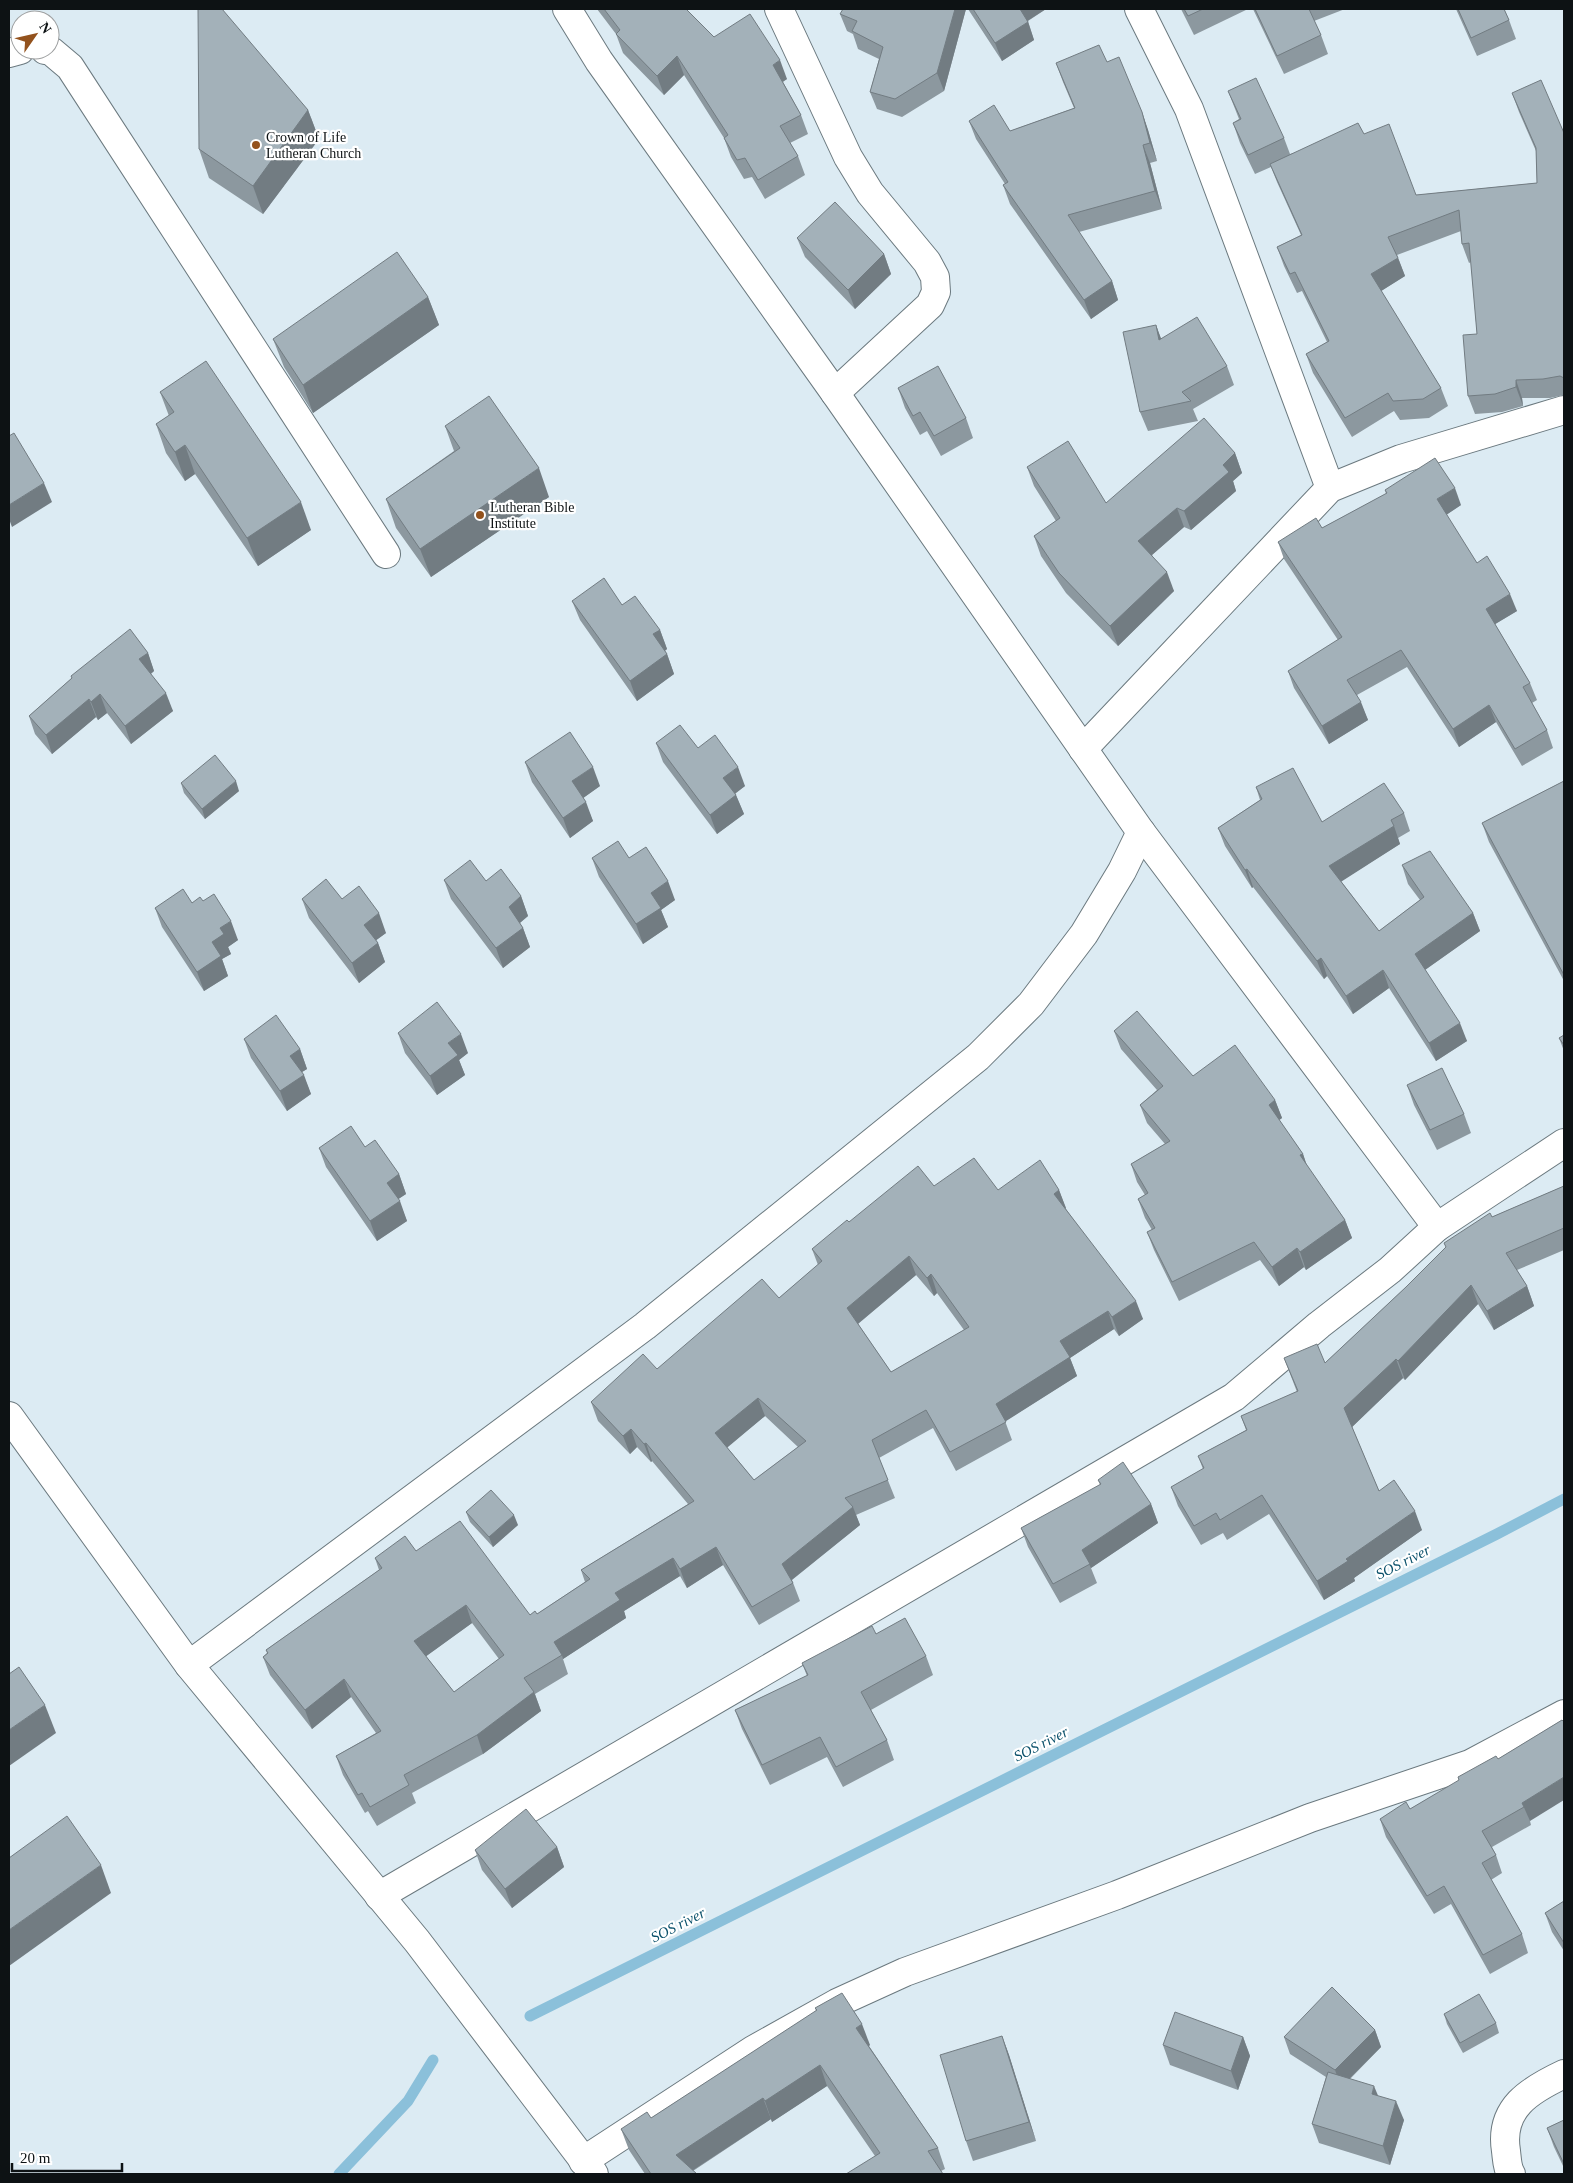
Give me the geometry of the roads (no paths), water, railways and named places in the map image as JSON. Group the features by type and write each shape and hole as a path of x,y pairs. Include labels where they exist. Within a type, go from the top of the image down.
{"street":[{"path":"566,9 599,61 835,394 1141,832 1437,1227"},
{"path":"779,9 848,157 870,193 927,262 935,277 936,292 930,305 835,394"},
{"path":"1139,9 1189,109 1330,488"},
{"path":"60,59 70,67 386,554"},
{"path":"1083,749 1330,488 1401,459 1564,410"},
{"path":"189,1665 645,1326 978,1057 1031,1004 1084,934 1122,871 1141,832"},
{"path":"379,1896 1234,1397 1319,1325 1390,1270 1437,1227 1564,1143"},
{"path":"9,1416 189,1665 464,2002 589,2168 753,2050 836,2003 905,1972 1117,1895 1310,1818 1470,1764 1564,1714"},
{"path":"1511,2174 1504,2143 1509,2114 1527,2094 1564,2074"}],"waterway":[{"name":"SOS river","path":"530,2016 1564,1499"},
{"path":"339,2174 408,2101 433,2060"}],"place":[{"name":"Crown of Life Lutheran Church","path":"256,145"},
{"name":"Lutheran Bible Institute","path":"480,515"}]}
